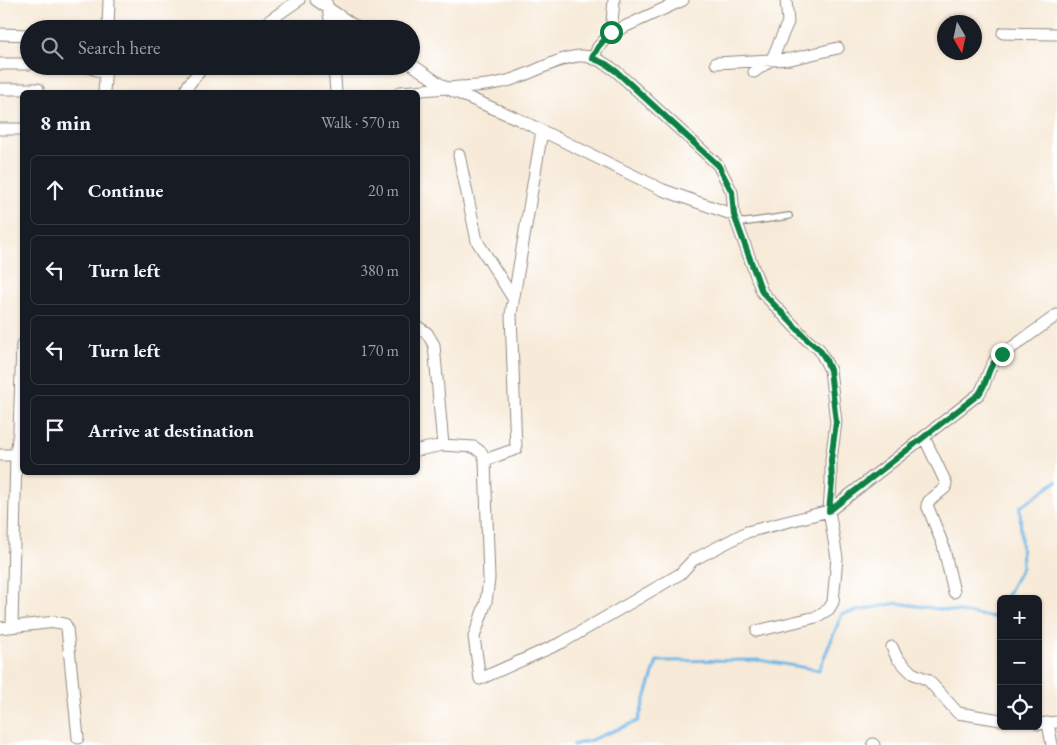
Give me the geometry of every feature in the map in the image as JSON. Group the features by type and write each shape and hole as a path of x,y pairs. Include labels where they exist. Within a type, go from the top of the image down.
{"street":[{"path":"108,20 109,0"},
{"path":"270,20 299,0"},
{"path":"316,0 327,4 347,20"},
{"path":"611,32 614,0"},
{"path":"592,58 598,47 611,32 683,0"},
{"path":"754,72 772,59 788,22 786,0"},
{"path":"327,4 330,20"},
{"path":"1003,33 1057,35"},
{"path":"0,34 20,35"},
{"path":"716,63 797,58 838,48"},
{"path":"420,90 484,86 506,82 554,63 579,56 592,58 606,64 617,72 718,165 732,192 735,219 762,292 819,349 830,370 836,422 831,460 832,482 829,511 837,558 832,606 816,617 757,631"},
{"path":"0,64 20,64"},
{"path":"420,70 446,88 542,131 664,190 735,219"},
{"path":"104,90 106,75"},
{"path":"186,90 196,75"},
{"path":"335,75 336,90"},
{"path":"0,89 38,89"},
{"path":"0,130 20,129"},
{"path":"485,460 516,449 511,314 542,131"},
{"path":"459,155 477,241 514,298"},
{"path":"420,450 442,444 474,447 482,453 485,460 489,579 486,602 474,637 480,679 563,642 680,574 693,560 747,532 829,511 979,394 989,368 996,359 1057,315"},
{"path":"420,328 427,333 434,345 442,444"},
{"path":"20,402 19,455 6,627 56,622 65,624 68,628 78,738"},
{"path":"924,437 946,483 945,488 929,501 927,505 943,545 954,592"},
{"path":"0,455 19,455"},
{"path":"892,647 897,658 912,673 928,680 958,713 997,719"},
{"path":"1048,723 1052,745"}],"lane":[{"path":"735,219 747,222 788,216"}],"waterway":[{"path":"1007,595 1022,567 1020,507 1057,481"},
{"path":"573,745 591,740 638,721 657,661 759,660 819,670 842,614 897,603 994,617 997,612"}],"route":[{"path":"611,32 602,41 592,58 606,64 617,72 718,165 732,192 734,215 762,292 819,349 825,358 830,370 836,422 831,460 832,482 829,511 979,394 989,368 1002,354"}]}
